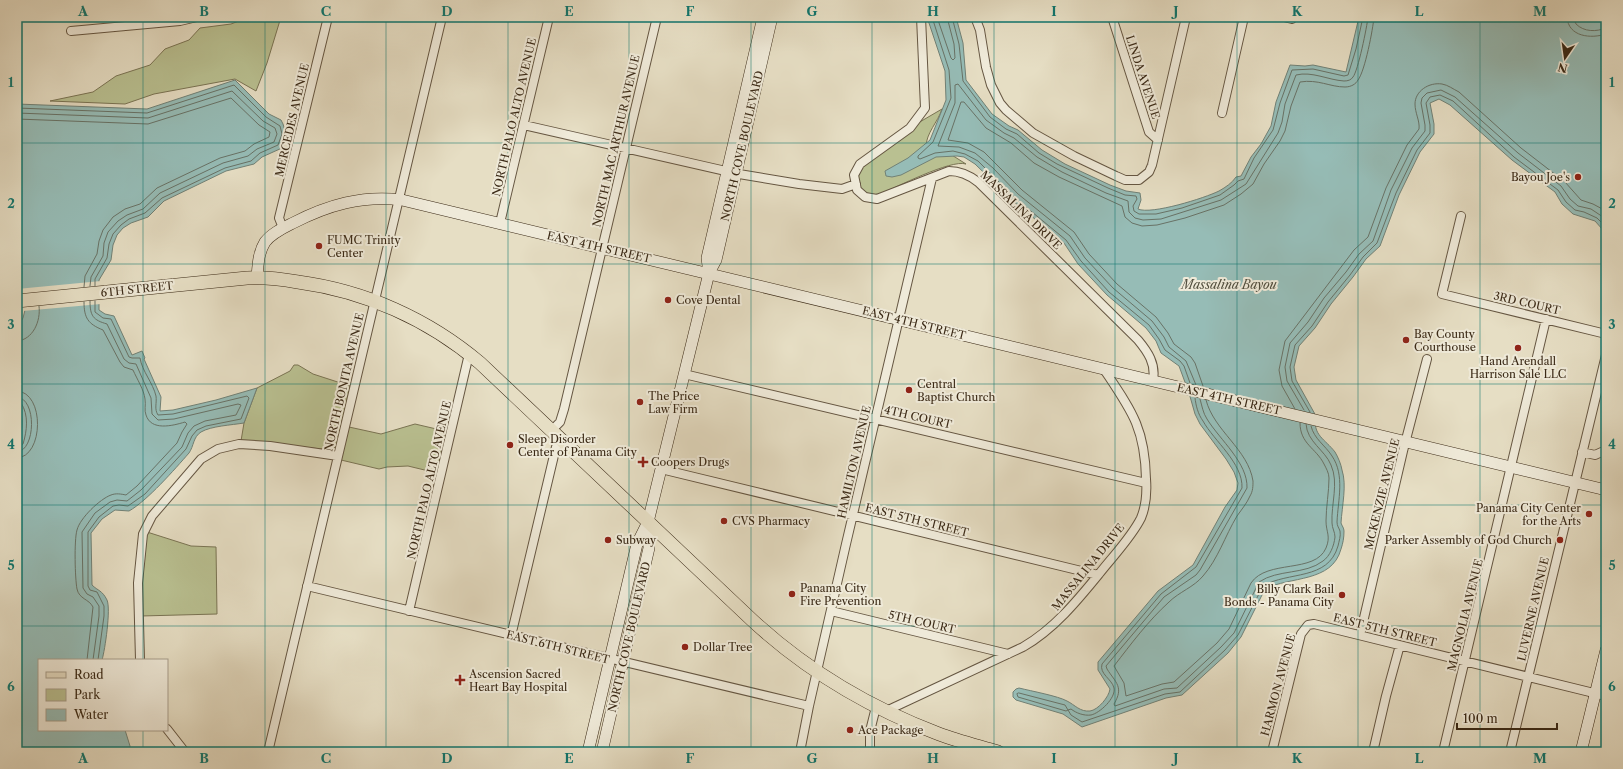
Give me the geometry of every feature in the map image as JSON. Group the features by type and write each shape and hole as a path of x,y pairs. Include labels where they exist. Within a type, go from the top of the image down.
{"main road":[{"name":"6TH STREET","path":"17,301 257,278 324,286 374,301 423,323 469,354 552,430 756,625 817,672 881,709"},
{"path":"881,709 938,734 998,752"}],"street":[{"path":"70,32 180,21 197,17"},
{"name":"MERCEDES AVENUE","path":"283,228 280,218 328,17"},
{"name":"NORTH BONITA AVENUE","path":"268,752 442,17"},
{"name":"NORTH PALO ALTO AVENUE","path":"500,223 549,17"},
{"name":"NORTH MAC ARTHUR AVENUE","path":"552,430 561,420 564,409 657,17"},
{"name":"NORTH COVE BOULEVARD","path":"588,752 637,544 648,522 709,273 716,260 731,172 763,17"},
{"name":"NORTH COVE BOULEVARD","path":"731,172 772,17"},
{"path":"524,126 731,172 799,184 842,189 856,184 854,175 860,164 910,128 925,108 920,17"},
{"path":"974,17 980,30 986,67 991,85 1000,103 1033,133 1125,180 1139,180 1149,172 1152,165 1186,17"},
{"name":"LINDA AVENUE","path":"1112,17 1149,132 1158,140"},
{"path":"1222,113 1244,17"},
{"name":"MASSALINA DRIVE","path":"856,184 857,190 865,197 877,199 949,171 958,171 969,175 978,182 1138,340 1152,360 1154,370 1153,380"},
{"name":"HAMILTON AVENUE","path":"800,752 809,706 932,178"},
{"name":"EAST 4TH STREET","path":"257,278 259,259 264,245 271,236 283,228 318,211 346,202 374,198 398,200 709,273 1606,490"},
{"name":"3RD COURT","path":"1461,216 1442,294 1606,334"},
{"name":"MAGNOLIA AVENUE","path":"1443,752 1546,319"},
{"name":"NORTH PALO ALTO AVENUE","path":"409,611 469,354"},
{"name":"LUVERNE AVENUE","path":"1510,752 1606,355"},
{"name":"MCKENZIE AVENUE","path":"1360,635 1427,359"},
{"name":"MASSALINA DRIVE","path":"881,709 1029,644 1056,622 1098,575 1140,518 1145,502 1146,483 1144,449 1137,425 1129,406 1103,368"},
{"name":"4TH COURT","path":"684,374 876,418 1146,483"},
{"path":"511,636 556,447 562,440"},
{"path":"140,659 138,583 143,534 152,516 201,459 218,449 239,444 270,446 338,456"},
{"path":"1582,452 1595,455 1606,450"},
{"name":"EAST 5TH STREET","path":"661,469 1098,575"},
{"name":"NORTH COVE BOULEVARD","path":"602,752 649,548 648,522"},
{"name":"EAST 6TH STREET","path":"307,586 610,660 809,706"},
{"name":"5TH COURT","path":"831,611 1008,654"},
{"name":"EAST 5TH STREET","path":"1308,625 1314,624 1601,695"},
{"name":"HARMON AVENUE","path":"1272,752 1301,634 1308,625"},
{"path":"1373,752 1400,645"},
{"path":"1581,752 1601,695 1606,650"},
{"path":"870,752 870,732 881,709"},
{"path":"168,730 185,752"}],"green space":[{"path":"249,17 281,17 267,63 256,91 235,79 154,94 125,104 50,101 93,92 116,76 150,65 165,49 189,40 200,28 231,24"},
{"path":"942,109 930,132 926,147 947,152 966,164 948,166 936,170 878,195 866,193 860,186 858,177 862,168 907,135 918,123"},
{"path":"294,365 298,365 313,374 350,386 337,445 332,450 241,441 244,423 257,388 290,371"},
{"path":"415,424 445,431 437,473 408,466 379,469 341,460 349,427 381,434"},
{"path":"147,532 191,546 216,547 217,614 141,616 141,594"}],"water":[{"name":"Massalina Bayou","path":"927,17 956,17 963,43 966,80 992,114 1009,126 1018,130 1042,150 1065,164 1110,185 1126,191 1140,193 1141,200 1138,209 1154,210 1202,198 1219,191 1229,185 1236,177 1241,176 1251,157 1261,144 1271,126 1276,102 1290,65 1313,65 1346,72 1359,17 1581,17 1587,21 1593,22 1606,17 1606,231 1603,230 1595,221 1573,214 1562,204 1555,192 1512,160 1450,105 1439,99 1430,103 1434,124 1434,134 1420,152 1399,195 1380,246 1366,259 1331,304 1315,328 1299,346 1294,367 1296,380 1316,416 1316,428 1320,436 1335,452 1340,463 1343,476 1344,489 1341,523 1344,530 1344,536 1342,547 1336,560 1329,568 1320,573 1265,589 1241,637 1228,653 1182,695 1166,698 1082,727 1063,714 1016,700 1013,697 1013,692 1019,688 1051,695 1063,699 1086,711 1093,710 1100,706 1108,696 1110,689 1098,670 1098,662 1158,591 1193,565 1225,507 1237,490 1238,483 1234,472 1226,459 1200,424 1195,414 1179,366 1161,353 1156,341 1146,328 1107,295 1078,264 1064,243 1013,201 975,164 964,157 936,157 901,175 892,177 886,176 885,171 908,158 930,140 946,100 945,71"},
{"path":"235,80 269,114 281,120 283,124 286,134 282,148 262,157 254,164 226,171 164,201 148,217 131,223 123,228 117,235 113,245 111,260 99,280 99,310 105,314 114,316 132,355 142,351 145,358 144,359 161,397 160,411 173,410 216,400 257,388 244,423 216,427 198,434 189,453 169,476 144,500 129,511 115,510 102,519 91,533 92,585 103,594 108,605 107,630 102,659 38,659 38,731 125,731 130,746 130,752 17,752 17,449 22,419 17,402 17,328 23,318 25,310 17,304 17,104 147,109"}],"pier":[{"path":"101,281 101,304 23,311 17,306 17,289"}],"place":[{"name":"Bayou Joe's","path":"1578,177"},
{"name":"FUMC Trinity Center","path":"319,246"},
{"name":"Cove Dental","path":"668,300"},
{"name":"Bay County Courthouse","path":"1406,340"},
{"name":"Hand Arendall Harrison Sale LLC","path":"1518,348"},
{"name":"Central Baptist Church","path":"909,390"},
{"name":"The Price Law Firm","path":"640,402"},
{"name":"Sleep Disorder Center of Panama City","path":"510,445"},
{"name":"Coopers Drugs","path":"643,462"},
{"name":"Panama City Center for the Arts","path":"1589,514"},
{"name":"CVS Pharmacy","path":"724,521"},
{"name":"Subway","path":"608,540"},
{"name":"Parker Assembly of God Church","path":"1560,540"},
{"name":"Panama City Fire Prevention","path":"792,594"},
{"name":"Billy Clark Bail Bonds - Panama City","path":"1342,595"},
{"name":"Dollar Tree","path":"685,647"},
{"name":"Ascension Sacred Heart Bay Hospital","path":"460,680"},
{"name":"Ace Package","path":"850,730"}]}
